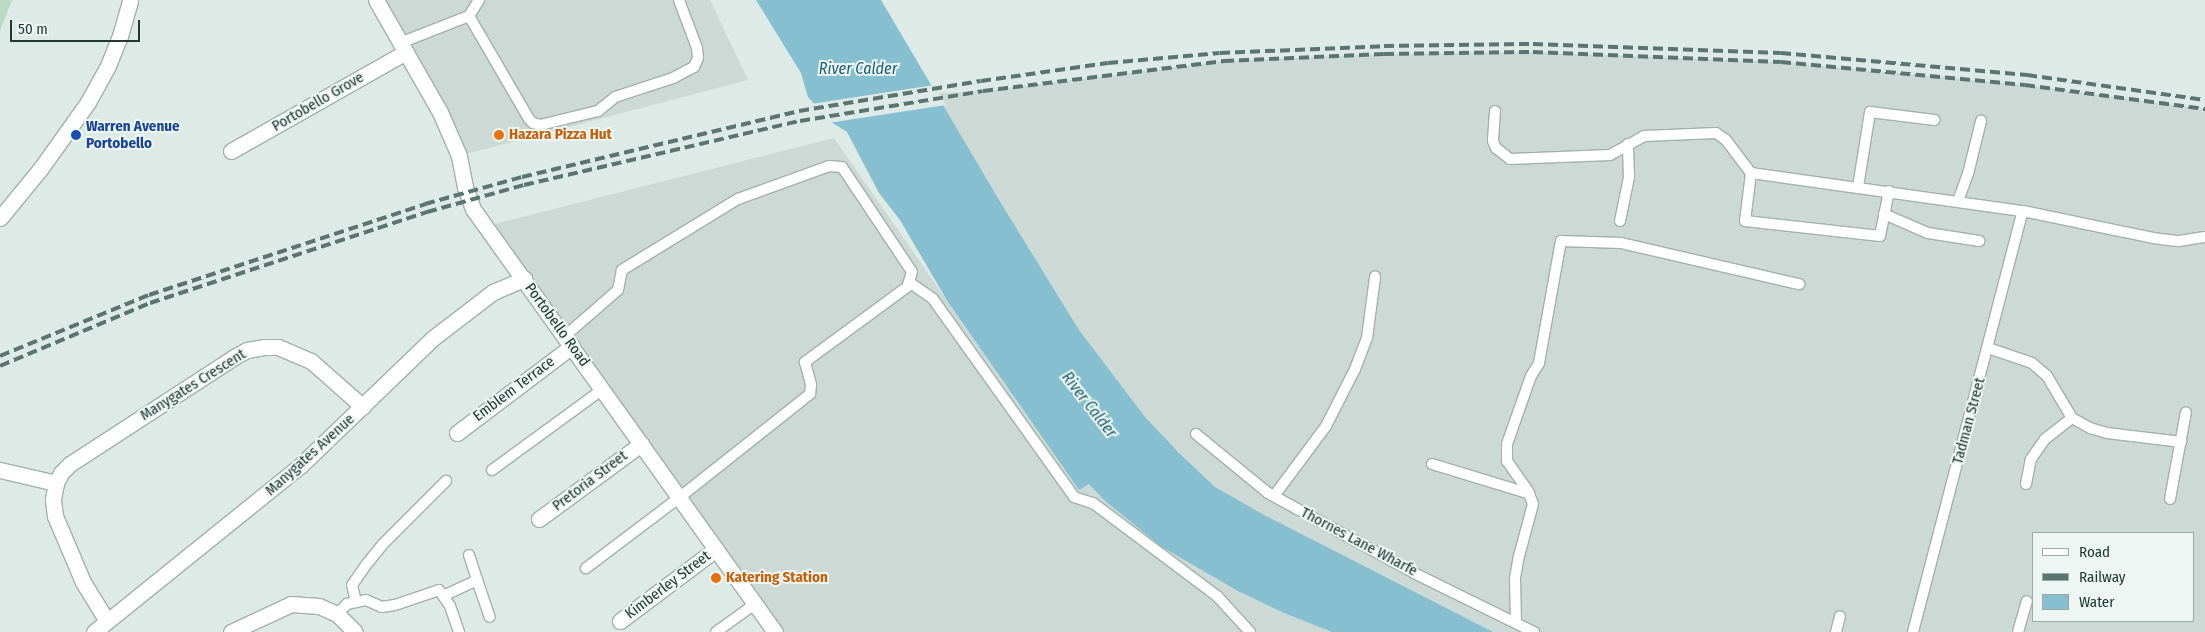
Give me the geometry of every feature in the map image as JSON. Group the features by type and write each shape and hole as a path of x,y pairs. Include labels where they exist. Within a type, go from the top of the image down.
{"street":[{"path":"0,218 41,168 88,102 107,68 120,36 130,0"},
{"name":"Portobello Road","path":"376,0 450,133 459,156 465,187 473,209 775,632"},
{"name":"Portobello Grove","path":"231,151 403,47"},
{"name":"Manygates Avenue","path":"94,632 275,486 363,406 433,338 493,292 524,278"},
{"name":"Emblem Terrace","path":"457,433 568,341"},
{"name":"Manygates Crescent","path":"56,483 61,473 70,464 246,350 278,347 311,360 363,406"},
{"name":"Pretoria Street","path":"539,519 641,444"},
{"path":"0,470 56,483 53,499 61,534 83,582 107,622"},
{"name":"Kimberley Street","path":"620,621 716,549"},
{"path":"231,632 291,604 319,606 337,614 355,632"}],"lane":[{"path":"403,47 469,16 479,0"},
{"path":"469,16 529,118 533,123 540,124 598,111 615,97 673,78 694,67 698,58 697,48 679,0"},
{"path":"1495,111 1493,141 1496,148 1510,159 1610,155 1644,136 1716,134 1726,140 1751,173 1745,221 1880,236 1889,191"},
{"path":"1858,187 1870,112 1935,120"},
{"path":"1961,201 1981,121"},
{"path":"1620,221 1629,177 1628,144"},
{"path":"568,341 618,290 622,270 738,199 829,166 842,167 912,272 907,287 805,362 811,385 810,394 680,497 586,568"},
{"path":"1751,173 2023,211 2153,238 2179,241 2205,237"},
{"name":"Tadman Street","path":"1913,632 2023,211"},
{"path":"1884,214 1928,233 1979,241"},
{"path":"1516,623 1515,578 1518,556 1533,504 1530,494 1507,461 1507,444 1531,376 1539,363 1561,242 1621,243 1799,284"},
{"path":"1274,496 1326,426 1355,370 1367,338 1375,277"},
{"path":"909,282 933,299 1074,497 1093,502 1217,596 1250,632"},
{"path":"1988,348 2032,363 2047,376 2072,418 2107,434 2181,442"},
{"path":"492,470 603,389"},
{"path":"2170,499 2186,412"},
{"path":"2026,484 2031,458 2045,439 2072,418"},
{"name":"Thornes Lane Wharfe","path":"1196,434 1274,496 1414,573 1534,632"},
{"path":"1432,464 1530,494"},
{"path":"356,602 352,585 366,565 384,543 446,481"},
{"path":"469,555 490,617"},
{"path":"443,596 477,580"},
{"path":"337,614 347,604 366,600 382,606 388,606 438,590 450,606 459,632"},
{"path":"2018,632 2027,601"},
{"path":"716,632 755,604"},
{"path":"1836,632 1840,616"}],"shaded area":[{"path":"376,0 710,0 748,80 459,156"},
{"path":"1533,52 1781,62 2025,85 2205,109 2205,632 1404,632 1167,501 882,96 983,91 1224,61 1384,54"},
{"path":"834,138 1078,489 1089,483 1105,501 1162,547 1284,613 1332,632 775,632 486,226"}],"green space":[{"path":"0,0 12,0 0,31"}],"water":[{"name":"River Calder","path":"756,0 881,0 999,200 1079,330 1145,417 1179,453 1215,487 1264,515 1493,632 1332,632 1284,613 1238,591 1162,547 1105,501 1089,484 1079,490 948,302 900,220 879,193 847,132 831,122 808,97 801,73"}],"pier":[{"path":"934,85 946,105 828,123 811,104"}],"railway":[{"path":"0,356 149,295 425,204 522,177 799,111 981,81 1108,63 1220,53 1384,46 1533,44 1781,53 2027,75 2205,100"},
{"path":"0,366 150,303 427,212 524,185 800,121 983,91 1224,61 1384,54 1533,52 1781,62 2025,85 2205,109"}],"place":[{"name":"Warren Avenue Portobello","path":"76,135"},
{"name":"Hazara Pizza Hut","path":"499,135"},
{"name":"Katering Station","path":"716,578"}]}
